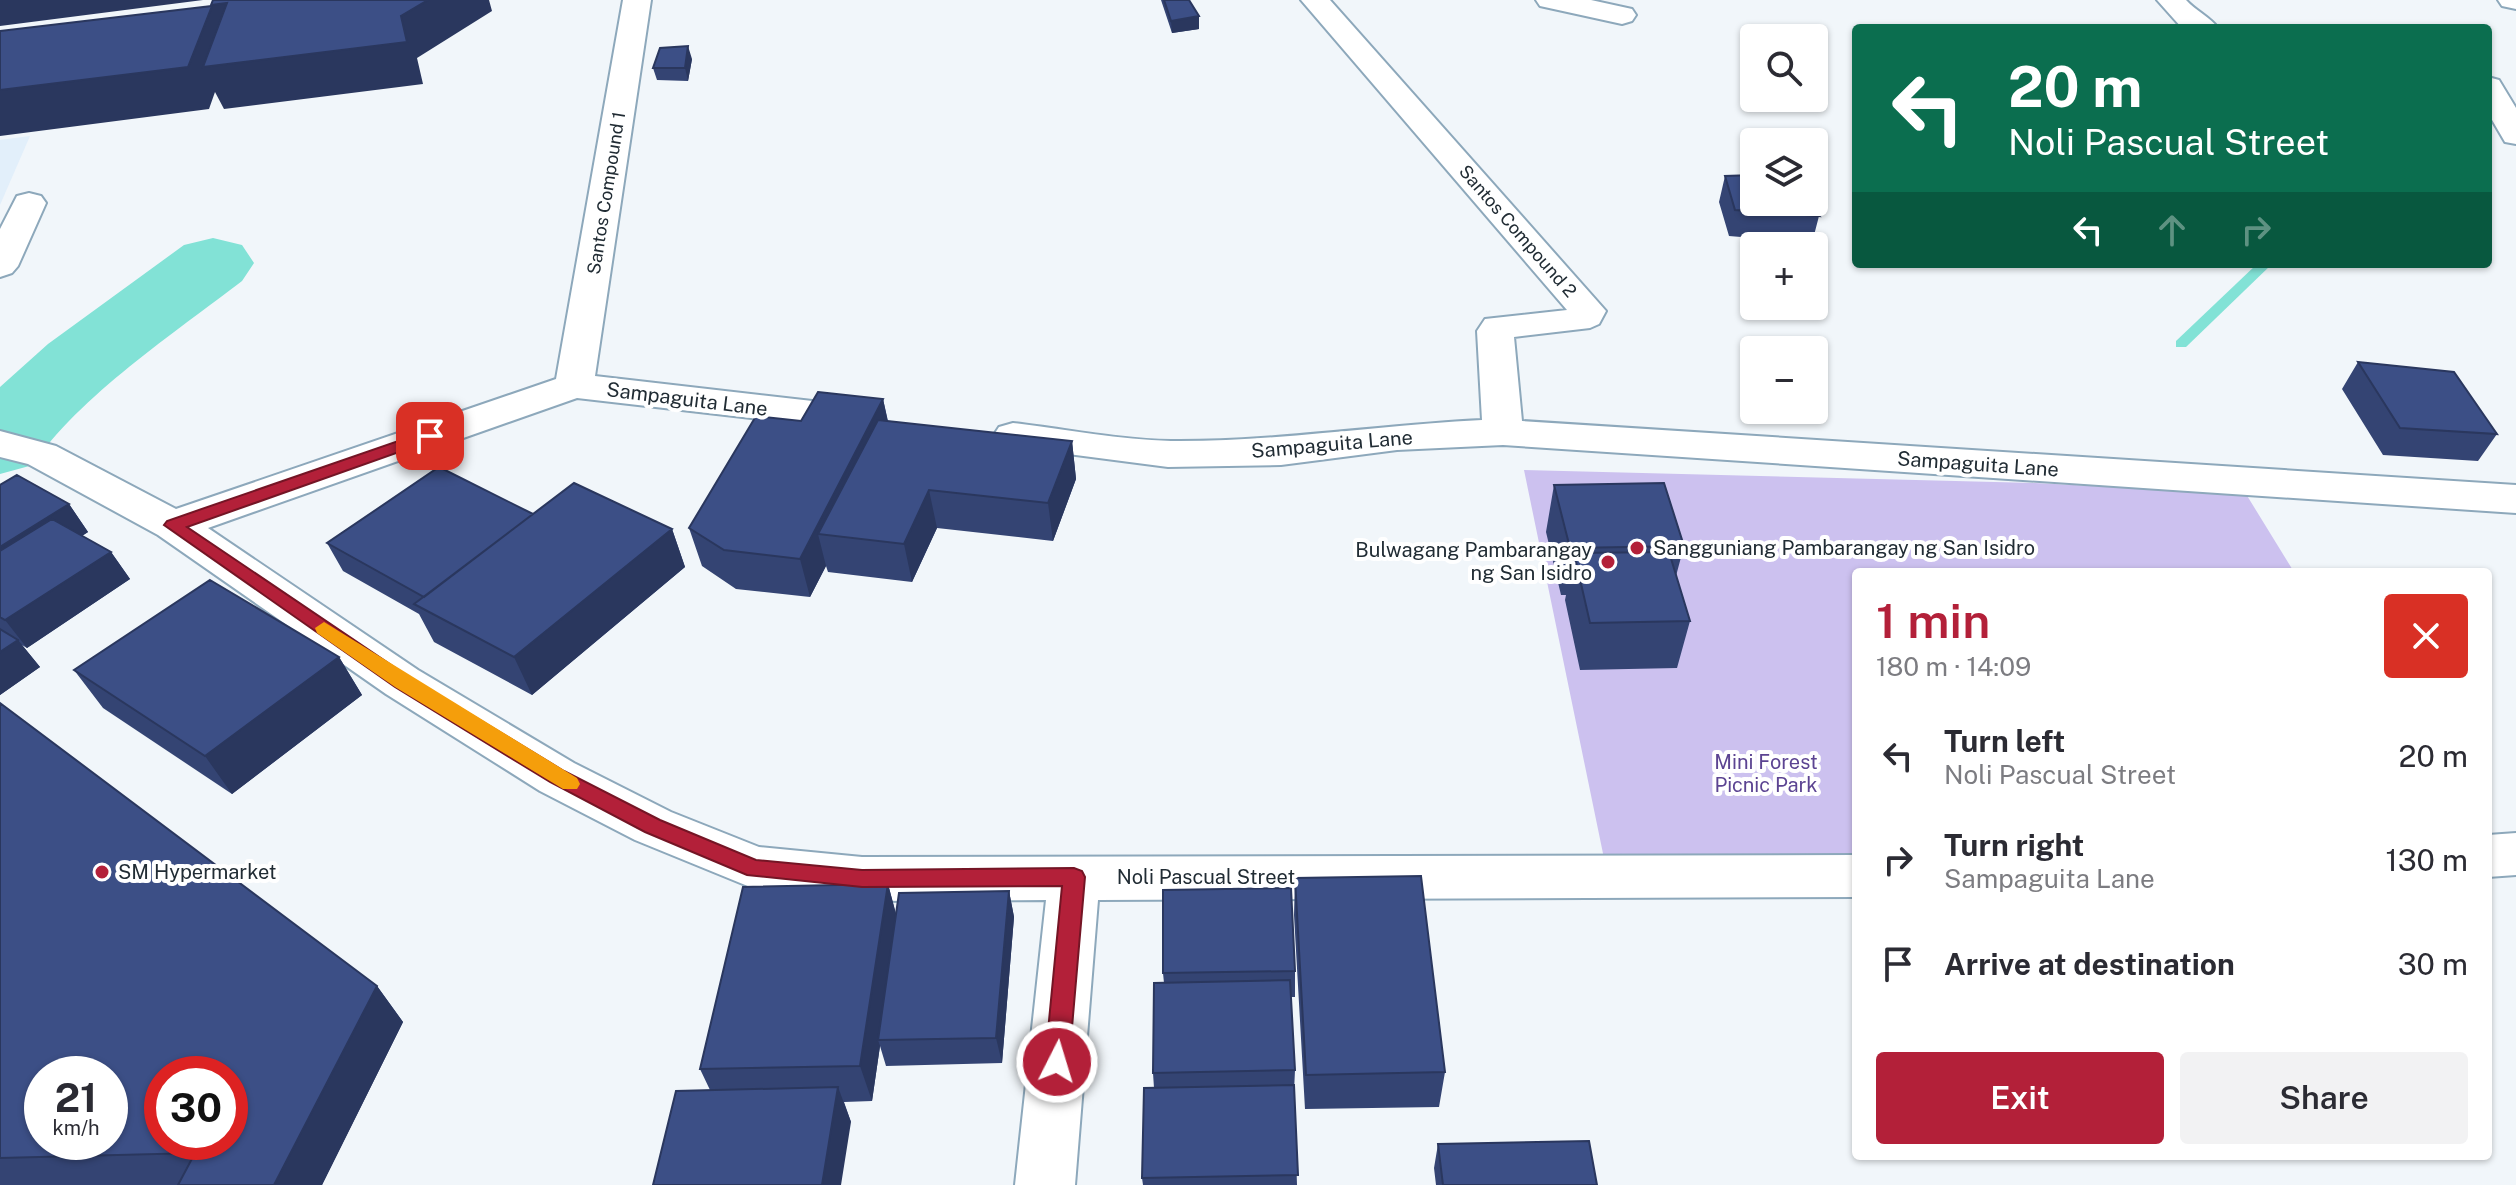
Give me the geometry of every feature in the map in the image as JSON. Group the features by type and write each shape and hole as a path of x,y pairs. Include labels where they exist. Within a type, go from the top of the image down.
{"street":[{"name":"Santos Compound 1","path":"574,386 637,0"},
{"name":"Santos Compound 2","path":"1315,0 1588,311 1586,316 1577,320 1498,327 1495,331 1503,432"},
{"path":"1550,0 1622,15"},
{"path":"2171,0 2187,19 2196,24"},
{"path":"2493,71 2516,135"},
{"path":"0,266 29,203"},
{"name":"Sampaguita Lane","path":"173,525 574,386 902,423"},
{"name":"Sampaguita Lane","path":"981,432 1168,454 1281,452 1397,437 1503,432 2516,499"},
{"name":"Noli Pascual Street","path":"21,449 173,525 402,682 557,777 653,826 755,868 862,879 1852,876"},
{"path":"2492,856 2516,854"},
{"path":"1045,1185 1074,877"}],"shaded area":[{"path":"30,136 0,205 0,140"}],"green space":[{"name":"Mini Forest Picnic Park","path":"1524,470 2035,483 2246,494 2292,568 1852,568 1852,859 1606,868"}],"building":[{"path":"213,0 428,0 401,16 407,42 203,67 227,3 211,5"},
{"path":"1164,0 1189,0 1199,16 1171,21"},
{"path":"212,6 188,67 0,90 0,31"},
{"path":"688,46 685,68 653,68 660,48"},
{"path":"1740,175 1740,210 1735,210 1725,176"},
{"path":"2358,362 2454,372 2497,434 2400,428"},
{"path":"818,392 883,399 800,559 724,550 689,528 756,416 801,421"},
{"path":"878,420 1072,441 1048,503 929,490 904,544 818,534"},
{"path":"439,467 533,514 424,597 327,543"},
{"path":"17,475 69,504 0,547 0,485"},
{"path":"574,483 672,529 514,657 414,604"},
{"path":"1664,483 1684,546 1570,548 1554,485"},
{"path":"52,519 111,552 5,620 0,617 0,551"},
{"path":"1669,552 1690,621 1590,623 1574,553"},
{"path":"210,580 339,657 205,756 74,670"},
{"path":"0,629 18,640 0,652"},
{"name":"SM Hypermarket","path":"0,703 377,986 274,1185 178,1185 191,1160 248,1160 248,1056 144,1056 144,1154 128,1155 128,1056 24,1056 24,1157 0,1158"},
{"path":"1421,876 1445,1072 1306,1075 1295,878"},
{"path":"888,884 860,1066 700,1069 743,887"},
{"path":"1291,888 1295,971 1163,973 1163,890"},
{"path":"1009,891 996,1038 878,1040 899,893"},
{"path":"1290,980 1295,1070 1153,1073 1154,983"},
{"path":"1294,1085 1298,1175 1142,1178 1144,1088"},
{"path":"838,1087 822,1185 653,1185 676,1091"},
{"path":"1589,1141 1597,1185 1443,1185 1438,1144"}],"waterway":[{"path":"0,444 8,431 80,363 213,263"},
{"path":"2181,344 2261,268"}],"slow traffic":[{"path":"324,628 402,682 570,784"}],"place":[{"name":"Sangguniang Pambarangay ng San Isidro","path":"1637,548"},
{"name":"Bulwagang Pambarangay ng San Isidro","path":"1608,562"},
{"name":"SM Hypermarket","path":"102,872"}],"route":[{"path":"430,436 173,525 402,682 557,777 653,826 755,868 862,879 1074,877 1057,1062"}]}
